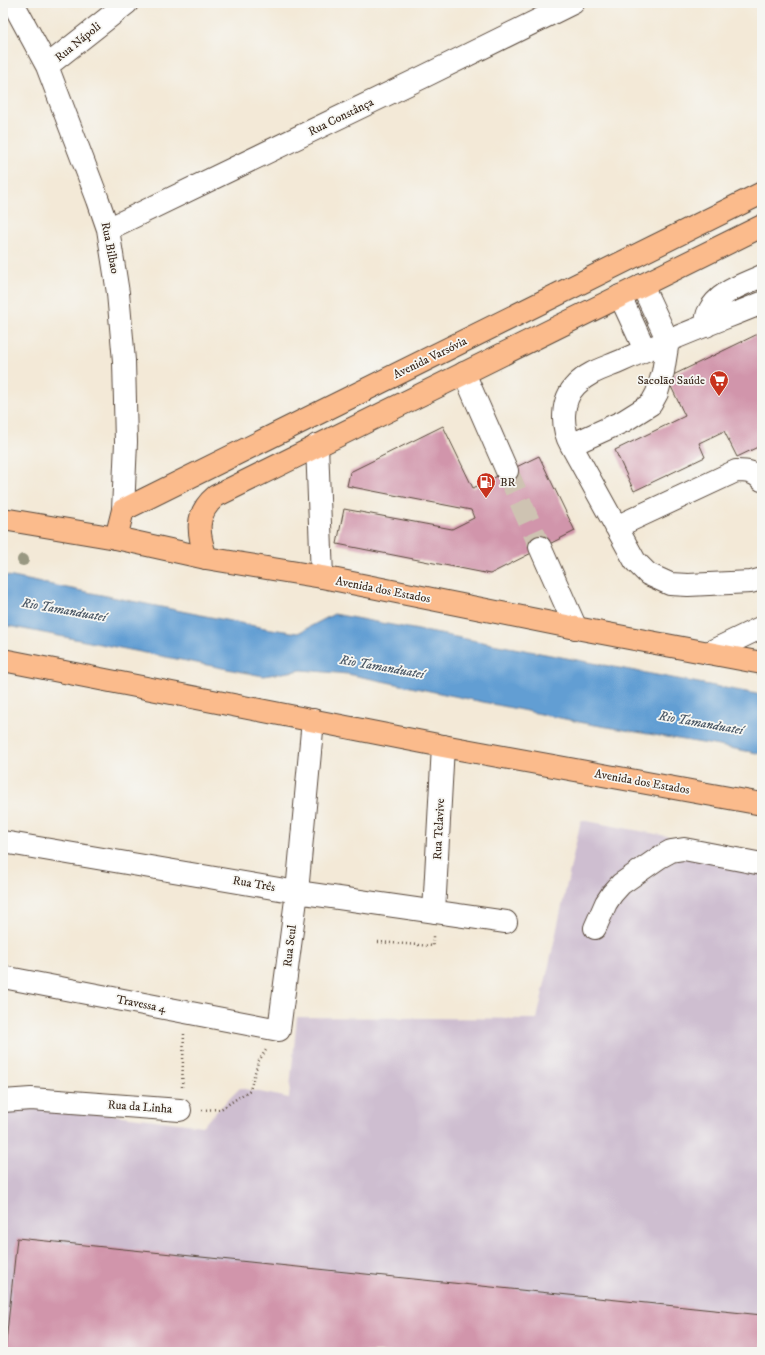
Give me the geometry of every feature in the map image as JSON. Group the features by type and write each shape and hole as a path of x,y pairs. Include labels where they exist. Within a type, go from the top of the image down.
{"main road":[{"name":"Avenida Varsóvia","path":"123,510 762,194"},
{"path":"206,558 201,543 199,530 200,518 210,501 216,496 762,226"},
{"path":"116,538 123,510"},
{"name":"Avenida dos Estados","path":"3,519 116,538 206,558 322,578 762,663"},
{"name":"Avenida dos Estados","path":"3,660 443,746 762,804"}],"street":[{"name":"Rua Bilbao","path":"14,3 47,66 108,229 118,293 124,361 126,442 123,510"},
{"name":"Rua Nápoli","path":"47,66 127,3"},
{"name":"Rua Constânça","path":"108,229 572,3"},
{"path":"706,326 708,314 716,301 728,291 762,276"},
{"path":"571,445 624,421 651,404 657,394 663,372 668,341 642,285"},
{"path":"620,296 645,350"},
{"path":"762,303 587,375 575,385 567,398 564,419 571,445 635,561 648,574 670,584 688,585 751,582 762,579"},
{"path":"464,373 507,472"},
{"path":"318,446 322,578"},
{"path":"616,527 736,472 747,471 758,475 762,480"},
{"path":"540,547 576,628"},
{"path":"708,653 762,628"},
{"name":"Rua Seul","path":"279,1030 297,892 312,720"},
{"name":"Rua Telavive","path":"434,912 443,746"},
{"name":"Rua Três","path":"3,842 297,892 506,922"},
{"path":"595,928 612,894 621,884 671,851 684,848 762,864"},
{"name":"Travessa 4","path":"3,977 279,1030"},
{"name":"Rua da Linha","path":"3,1101 31,1099 180,1110"}],"path":[{"path":"378,942 433,946 434,912"},
{"name":"Rua da Linha","path":"180,1110 184,1067 185,1012"},
{"path":"180,1110 221,1109 250,1090 258,1062 279,1030"}],"shaded area":[{"path":"581,820 762,854 762,1352 3,1352 3,1101 202,1126 240,1088 289,1098 297,1017 537,1019"}],"water":[{"name":"Rio Tamanduateí","path":"3,575 265,628 298,633 334,614 762,695 762,754 589,724 348,674 302,670 263,676 3,625"}],"building":[{"name":"Sacolão Saúde","path":"762,332 762,445 737,457 724,431 699,443 705,457 634,491 615,450 685,416 667,378"},
{"name":"BR","path":"443,426 473,488 539,456 575,531 490,574 337,544 344,509 452,529 474,518 471,510 347,486 350,472"},
{"path":"17,1238 762,1315 762,1352 5,1352"}],"tunnel":[{"path":"507,471 540,547"}],"place":[{"name":"Sacolão Saúde","path":"719,397"},
{"name":"BR","path":"486,499"}]}
